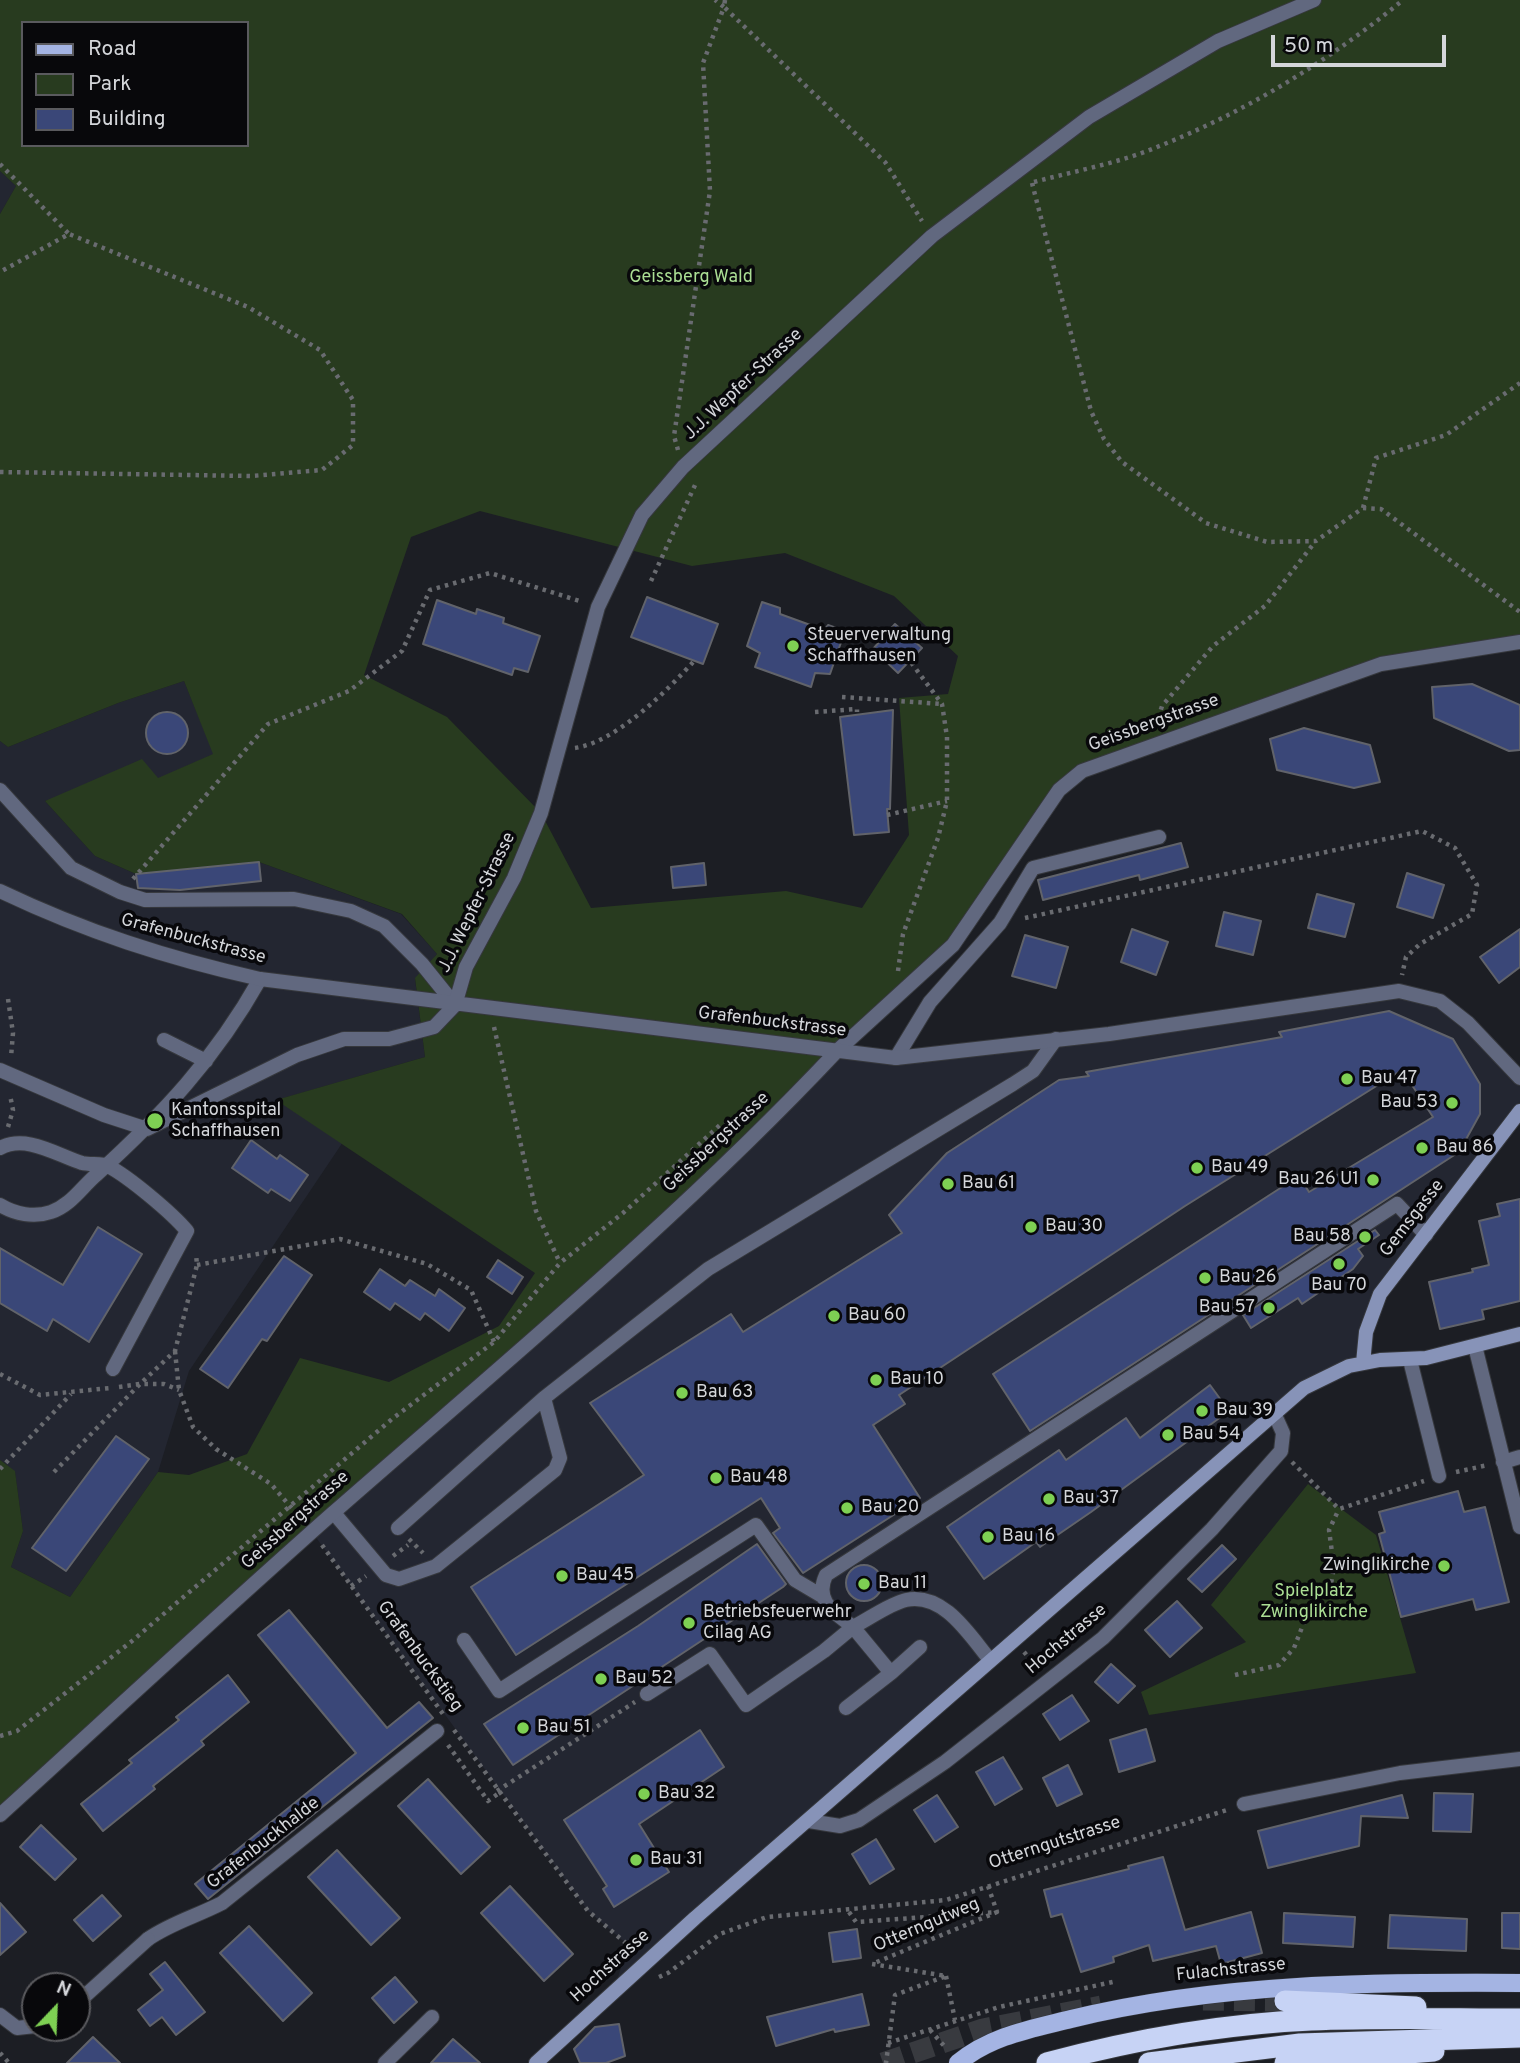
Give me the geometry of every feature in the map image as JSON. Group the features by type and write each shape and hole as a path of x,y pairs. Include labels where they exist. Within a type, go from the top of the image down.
{"highway":[{"path":"1285,2001 1520,2013"},
{"path":"1047,2063 1136,2043 1252,2025 1311,2020 1520,2019"},
{"path":"1149,2063 1300,2043 1520,2037"},
{"path":"1285,2063 1520,2043"}],"main road":[{"name":"Fulachstrasse","path":"958,2063 975,2050 1015,2033 1098,2012 1203,1993 1363,1982 1520,1983"}],"street":[{"name":"J.J. Wepfer-Strasse","path":"455,1005 466,967 514,878 541,813 598,607 642,515 683,467 932,236 1089,117 1218,41 1314,0"},
{"name":"Geissbergstrasse","path":"0,1815 312,1532 506,1363 777,1114 837,1051 953,945 1059,790 1082,771 1381,664 1520,642"},
{"path":"0,1070 104,1115 148,1129 297,1055 344,1039 389,1039 435,1027 455,1005 422,964 384,926 351,911 294,899 145,900 120,892 71,868 3,798"},
{"path":"896,1058 930,1002 1000,923 1033,868 1159,837"},
{"name":"Grafenbuckstrasse","path":"0,891 94,933 194,964 260,979 896,1058 1056,1039 1399,991 1440,1001 1468,1023 1520,1078"},
{"path":"0,1205 31,1215 51,1212 73,1200 148,1129 206,1061 233,1028 260,979"},
{"path":"398,1528 544,1398 708,1269 1032,1071 1056,1039"},
{"path":"164,1040 206,1061"},
{"name":"Gemsgasse","path":"1363,1363 1366,1332 1380,1294 1520,1111"},
{"path":"0,1148 9,1143 33,1145 85,1164 107,1165 176,1218 187,1231 113,1369"},
{"path":"822,1596 826,1575 1396,1204 1426,1235"},
{"name":"Hochstrasse","path":"536,2063 614,1990 990,1660 1274,1413 1320,1378 1363,1363 1410,1360 1520,1334"},
{"path":"1475,1346 1520,1527"},
{"path":"1410,1360 1438,1476"},
{"path":"334,1513 386,1575 399,1579 436,1566 555,1469 560,1458 544,1398"},
{"path":"1274,1413 1283,1433 1282,1451"},
{"name":"Hochstrasse","path":"809,1821 840,1826 859,1820 945,1762 1050,1680 1112,1629 1212,1529 1282,1451"},
{"path":"1503,1462 1520,1457"},
{"path":"464,1640 499,1691 757,1525 795,1580 822,1596 830,1610 853,1627 891,1673"},
{"path":"647,1694 710,1654 746,1705 824,1651 853,1627 906,1600 931,1602 951,1614 990,1660"},
{"path":"846,1708 920,1647"},
{"name":"Grafenbuckhalde","path":"91,1990 148,1939 170,1924 198,1915 222,1903 439,1732"},
{"path":"1244,1804 1400,1773 1520,1759"},
{"path":"0,2015 17,2028 21,2028"},
{"path":"385,2063 432,2017"}],"path":[{"path":"715,0 885,162 932,236"},
{"path":"683,467 674,436 710,191 703,63 724,7 724,0"},
{"path":"1021,192 1032,183 1156,148 1264,96 1355,39 1403,0"},
{"path":"0,164 69,234 248,307 320,350 353,400 353,445 321,470 263,475 0,472"},
{"path":"1016,173 1032,183 1091,411 1104,439 1116,454 1206,523 1268,542 1316,541"},
{"path":"0,272 69,234"},
{"path":"1363,508 1376,458 1446,435 1520,383"},
{"path":"651,580 696,482"},
{"path":"1150,746 1162,706 1213,646 1265,606 1316,541 1363,508 1381,509 1520,612"},
{"path":"120,892 268,724 349,691 402,651 430,590 490,573 598,607"},
{"path":"559,751 588,746 638,715 694,661"},
{"path":"895,998 903,934 938,838 947,801 947,737 942,704 910,661"},
{"path":"842,697 942,704"},
{"path":"815,712 857,709 858,712"},
{"path":"887,815 947,801"},
{"path":"1000,923 1423,831 1455,848 1477,886 1472,914 1420,944 1406,957 1399,991"},
{"path":"490,1009 536,1211 559,1263"},
{"path":"0,1736 17,1731 132,1641 392,1419 494,1342 559,1263 623,1213 720,1125 777,1114"},
{"path":"54,1472 175,1351 197,1265 196,1246 187,1231"},
{"path":"197,1265 340,1239 427,1264 471,1290 506,1363"},
{"name":"Grafenbuckstieg","path":"175,1351 179,1390 193,1427 216,1449 271,1484 312,1532 498,1792 588,1911 628,1945 614,1990"},
{"path":"0,1374 40,1395 140,1384 164,1384 179,1390"},
{"path":"0,1469 72,1393"},
{"path":"1282,1451 1339,1509"},
{"path":"1236,1675 1279,1665 1294,1648 1306,1617 1330,1589 1334,1567 1329,1531 1339,1509 1438,1476 1503,1462"},
{"path":"398,1528 436,1566"},
{"path":"1016,1639 1050,1680"},
{"path":"439,1732 488,1801 647,1694"},
{"name":"Otterngutstrasse","path":"648,1980 668,1973 720,1934 767,1917 946,1900 1244,1804"},
{"path":"988,1886 997,1912"},
{"name":"Otterngutweg","path":"848,1911 856,1922 997,1912"},
{"name":"Otterngutweg","path":"946,1976 872,1964 997,1912"},
{"path":"886,2063 895,1995 946,1976 955,2020"},
{"path":"888,2043 955,2020 1117,1981"},
{"path":"0,2053 9,2063"}],"shaded area":[{"path":"0,171 16,186 0,214"},
{"name":"Kantonsspital Schaffhausen","path":"184,681 214,754 158,779 45,801 95,856 136,874 259,862 401,914 437,954 415,979 425,1057 277,1100 343,1142 189,1371 158,1472 70,1597 11,1567 23,1531 15,1472 0,1460 0,741 8,747 118,703"},
{"path":"1399,991 1440,1001 1520,1078 1520,1111 1380,1294 1363,1363 1326,1375 614,1990 628,1945 588,1911 312,1532 837,1051 896,1058"}],"green space":[{"name":"Geissberg Wald","path":"0,0 1520,0 1520,642 1381,664 1082,771 953,945 777,1114 0,1815 0,1460 15,1471 23,1531 11,1567 70,1597 158,1472 189,1475 247,1454 300,1358 389,1382 499,1326 535,1273 276,1100 425,1057 415,978 437,954 402,914 259,862 136,874 95,856 45,801 142,759 158,778 213,754 184,681 118,703 8,747 0,741 0,214 16,186 0,171","holes":["480,511 692,566 785,553 894,596 958,656 948,694 899,698 909,835 862,908 786,891 591,908 541,813 447,717 364,675 411,537"]},
{"name":"Spielplatz Zwinglikirche","path":"1308,1484 1376,1535 1416,1673 1149,1715 1141,1692 1246,1642 1211,1605"}],"building":[{"path":"647,597 718,624 703,664 631,637"},
{"path":"437,600 476,614 477,609 504,618 503,623 540,636 528,672 514,668 512,675 423,644"},
{"path":"762,602 780,608 780,614 824,630 828,625 845,631 830,674 815,673 811,687 755,667 760,653 747,646"},
{"path":"895,624 922,648 898,673 873,649"},
{"path":"1472,684 1520,705 1520,750 1509,751 1434,718 1432,687"},
{"path":"893,710 890,809 887,809 889,832 854,835 840,717"},
{"path":"167,712 182,718 188,733 182,748 167,754 152,748 146,733 152,718"},
{"path":"1304,728 1370,745 1380,782 1354,788 1277,770 1270,739"},
{"path":"1181,843 1188,867 1140,880 1139,875 1043,900 1038,880"},
{"path":"259,862 261,881 180,890 138,888 136,874"},
{"path":"704,863 706,885 673,888 671,867"},
{"path":"1407,873 1444,885 1433,918 1397,907"},
{"path":"1317,894 1354,904 1345,937 1308,928"},
{"path":"1224,912 1261,921 1253,955 1216,946"},
{"path":"1132,929 1168,942 1156,975 1121,962"},
{"path":"1520,929 1520,967 1499,983 1480,957"},
{"path":"1025,935 1068,947 1056,988 1012,976"},
{"path":"1389,1011 1453,1039 1480,1084 1480,1114 1459,1152 1030,1431 993,1374 1299,1176 1309,1192 1433,1117 1402,1070 1185,1206 899,1395 905,1404 873,1425 920,1498 803,1573 773,1533 780,1528 761,1498 516,1655 471,1587 644,1475 590,1403 731,1314 743,1332 902,1233 889,1215 947,1153 1059,1080 1089,1076 1086,1072 1282,1037 1279,1032"},
{"path":"251,1140 277,1159 280,1155 308,1175 290,1201 271,1189 268,1193 232,1168"},
{"path":"1520,1199 1520,1301 1482,1310 1484,1319 1440,1329 1429,1282 1473,1272 1472,1269 1489,1265 1479,1221 1500,1216 1497,1204"},
{"path":"98,1227 142,1254 89,1342 53,1319 47,1331 0,1303 0,1248 63,1285"},
{"path":"1375,1230 1379,1235 1358,1249 1363,1256 1353,1269 1302,1304 1298,1298 1251,1328 1243,1315"},
{"path":"284,1256 312,1275 267,1341 262,1339 228,1388 200,1369"},
{"path":"498,1260 523,1277 512,1294 487,1277"},
{"path":"380,1269 405,1286 410,1280 435,1296 439,1289 465,1308 449,1331 425,1313 420,1320 395,1303 390,1310 364,1292"},
{"path":"1210,1385 1229,1411 1040,1547 1036,1542 984,1579 947,1527 1059,1450 1066,1460 1126,1418 1140,1438"},
{"path":"116,1436 149,1459 66,1571 32,1548"},
{"name":"Zwinglikirche","path":"1458,1491 1464,1512 1485,1507 1509,1602 1476,1610 1473,1599 1401,1617 1379,1534 1385,1532 1379,1512"},
{"path":"757,1544 786,1584 783,1587 513,1765 484,1724 638,1626"},
{"path":"1222,1545 1236,1559 1202,1592 1188,1579"},
{"name":"Bau 11","path":"864,1565 877,1570 882,1583 877,1596 864,1601 851,1596 846,1583 851,1570"},
{"path":"1177,1601 1202,1628 1170,1657 1145,1630"},
{"path":"289,1610 387,1728 419,1702 433,1718 208,1899 195,1884 356,1753 258,1635"},
{"path":"1111,1664 1135,1686 1118,1703 1095,1682"},
{"path":"228,1675 249,1702 201,1741 204,1745 153,1786 155,1789 103,1831 81,1804 132,1763 129,1760 179,1720 176,1717"},
{"path":"1072,1695 1089,1721 1060,1740 1043,1714"},
{"path":"1146,1729 1155,1761 1119,1772 1110,1740"},
{"name":"Bau 32","path":"700,1730 724,1767 639,1824 669,1872 614,1907 603,1889 607,1886 564,1820"},
{"path":"1003,1757 1022,1789 995,1805 976,1772"},
{"path":"1068,1765 1082,1794 1057,1806 1043,1778"},
{"path":"428,1779 490,1847 461,1874 398,1806"},
{"path":"1434,1793 1473,1794 1471,1832 1433,1831"},
{"path":"937,1795 958,1827 935,1842 914,1810"},
{"path":"1402,1795 1408,1818 1361,1816 1359,1846 1268,1868 1258,1831"},
{"path":"41,1825 76,1859 55,1880 20,1847"},
{"path":"876,1839 894,1869 870,1884 852,1854"},
{"path":"337,1850 400,1918 371,1945 308,1877"},
{"path":"1163,1857 1185,1930 1251,1912 1262,1953 1221,1964 1216,1946 1153,1961 1149,1945 1113,1957 1114,1962 1081,1972 1062,1914 1051,1917 1044,1890 1129,1869 1128,1866"},
{"path":"510,1886 573,1954 544,1981 481,1913"},
{"path":"102,1895 121,1916 93,1941 74,1920"},
{"path":"0,1903 26,1932 0,1955"},
{"path":"1284,1913 1355,1917 1353,1947 1283,1943"},
{"path":"1502,1913 1520,1913 1520,1949 1502,1948"},
{"path":"1390,1915 1467,1919 1466,1951 1388,1948"},
{"path":"249,1926 312,1993 283,2021 220,1953"},
{"path":"857,1929 861,1958 833,1962 829,1933"},
{"path":"165,1962 205,2012 176,2035 162,2017 150,2026 138,2010 163,1990 150,1974"},
{"path":"395,1977 417,2002 394,2023 372,1998"},
{"path":"862,1994 869,2025 835,2032 834,2029 776,2046 767,2017"},
{"path":"619,2024 625,2056 606,2063 580,2063 574,2049 595,2027"},
{"path":"93,2037 120,2063 67,2063 91,2042"},
{"path":"453,2039 480,2063 431,2063"}],"tunnel":[{"path":"1203,2000 1285,2001"},
{"path":"883,2063 983,2029 1101,2006"}],"place":[{"name":"Steuerverwaltung Schaffhausen","path":"793,646"},
{"name":"Bau 47","path":"1347,1079"},
{"name":"Bau 53","path":"1452,1103"},
{"name":"Kantonsspital Schaffhausen","path":"155,1121"},
{"name":"Bau 86","path":"1422,1148"},
{"name":"Bau 49","path":"1197,1168"},
{"name":"Bau 26 U1","path":"1373,1180"},
{"name":"Bau 61","path":"948,1184"},
{"name":"Bau 30","path":"1031,1227"},
{"name":"Bau 58","path":"1365,1237"},
{"name":"Bau 70","path":"1339,1264"},
{"name":"Bau 26","path":"1205,1278"},
{"name":"Bau 57","path":"1269,1308"},
{"name":"Bau 60","path":"834,1316"},
{"name":"Bau 10","path":"876,1380"},
{"name":"Bau 63","path":"682,1393"},
{"name":"Bau 39","path":"1202,1411"},
{"name":"Bau 54","path":"1168,1435"},
{"name":"Bau 48","path":"716,1478"},
{"name":"Bau 37","path":"1049,1499"},
{"name":"Bau 20","path":"847,1508"},
{"name":"Bau 16","path":"988,1537"},
{"name":"Zwinglikirche","path":"1444,1566"},
{"name":"Bau 45","path":"562,1576"},
{"name":"Bau 11","path":"864,1584"},
{"name":"Betriebsfeuerwehr Cilag AG","path":"689,1623"},
{"name":"Bau 52","path":"601,1679"},
{"name":"Bau 51","path":"523,1728"},
{"name":"Bau 32","path":"644,1794"},
{"name":"Bau 31","path":"636,1860"}]}
